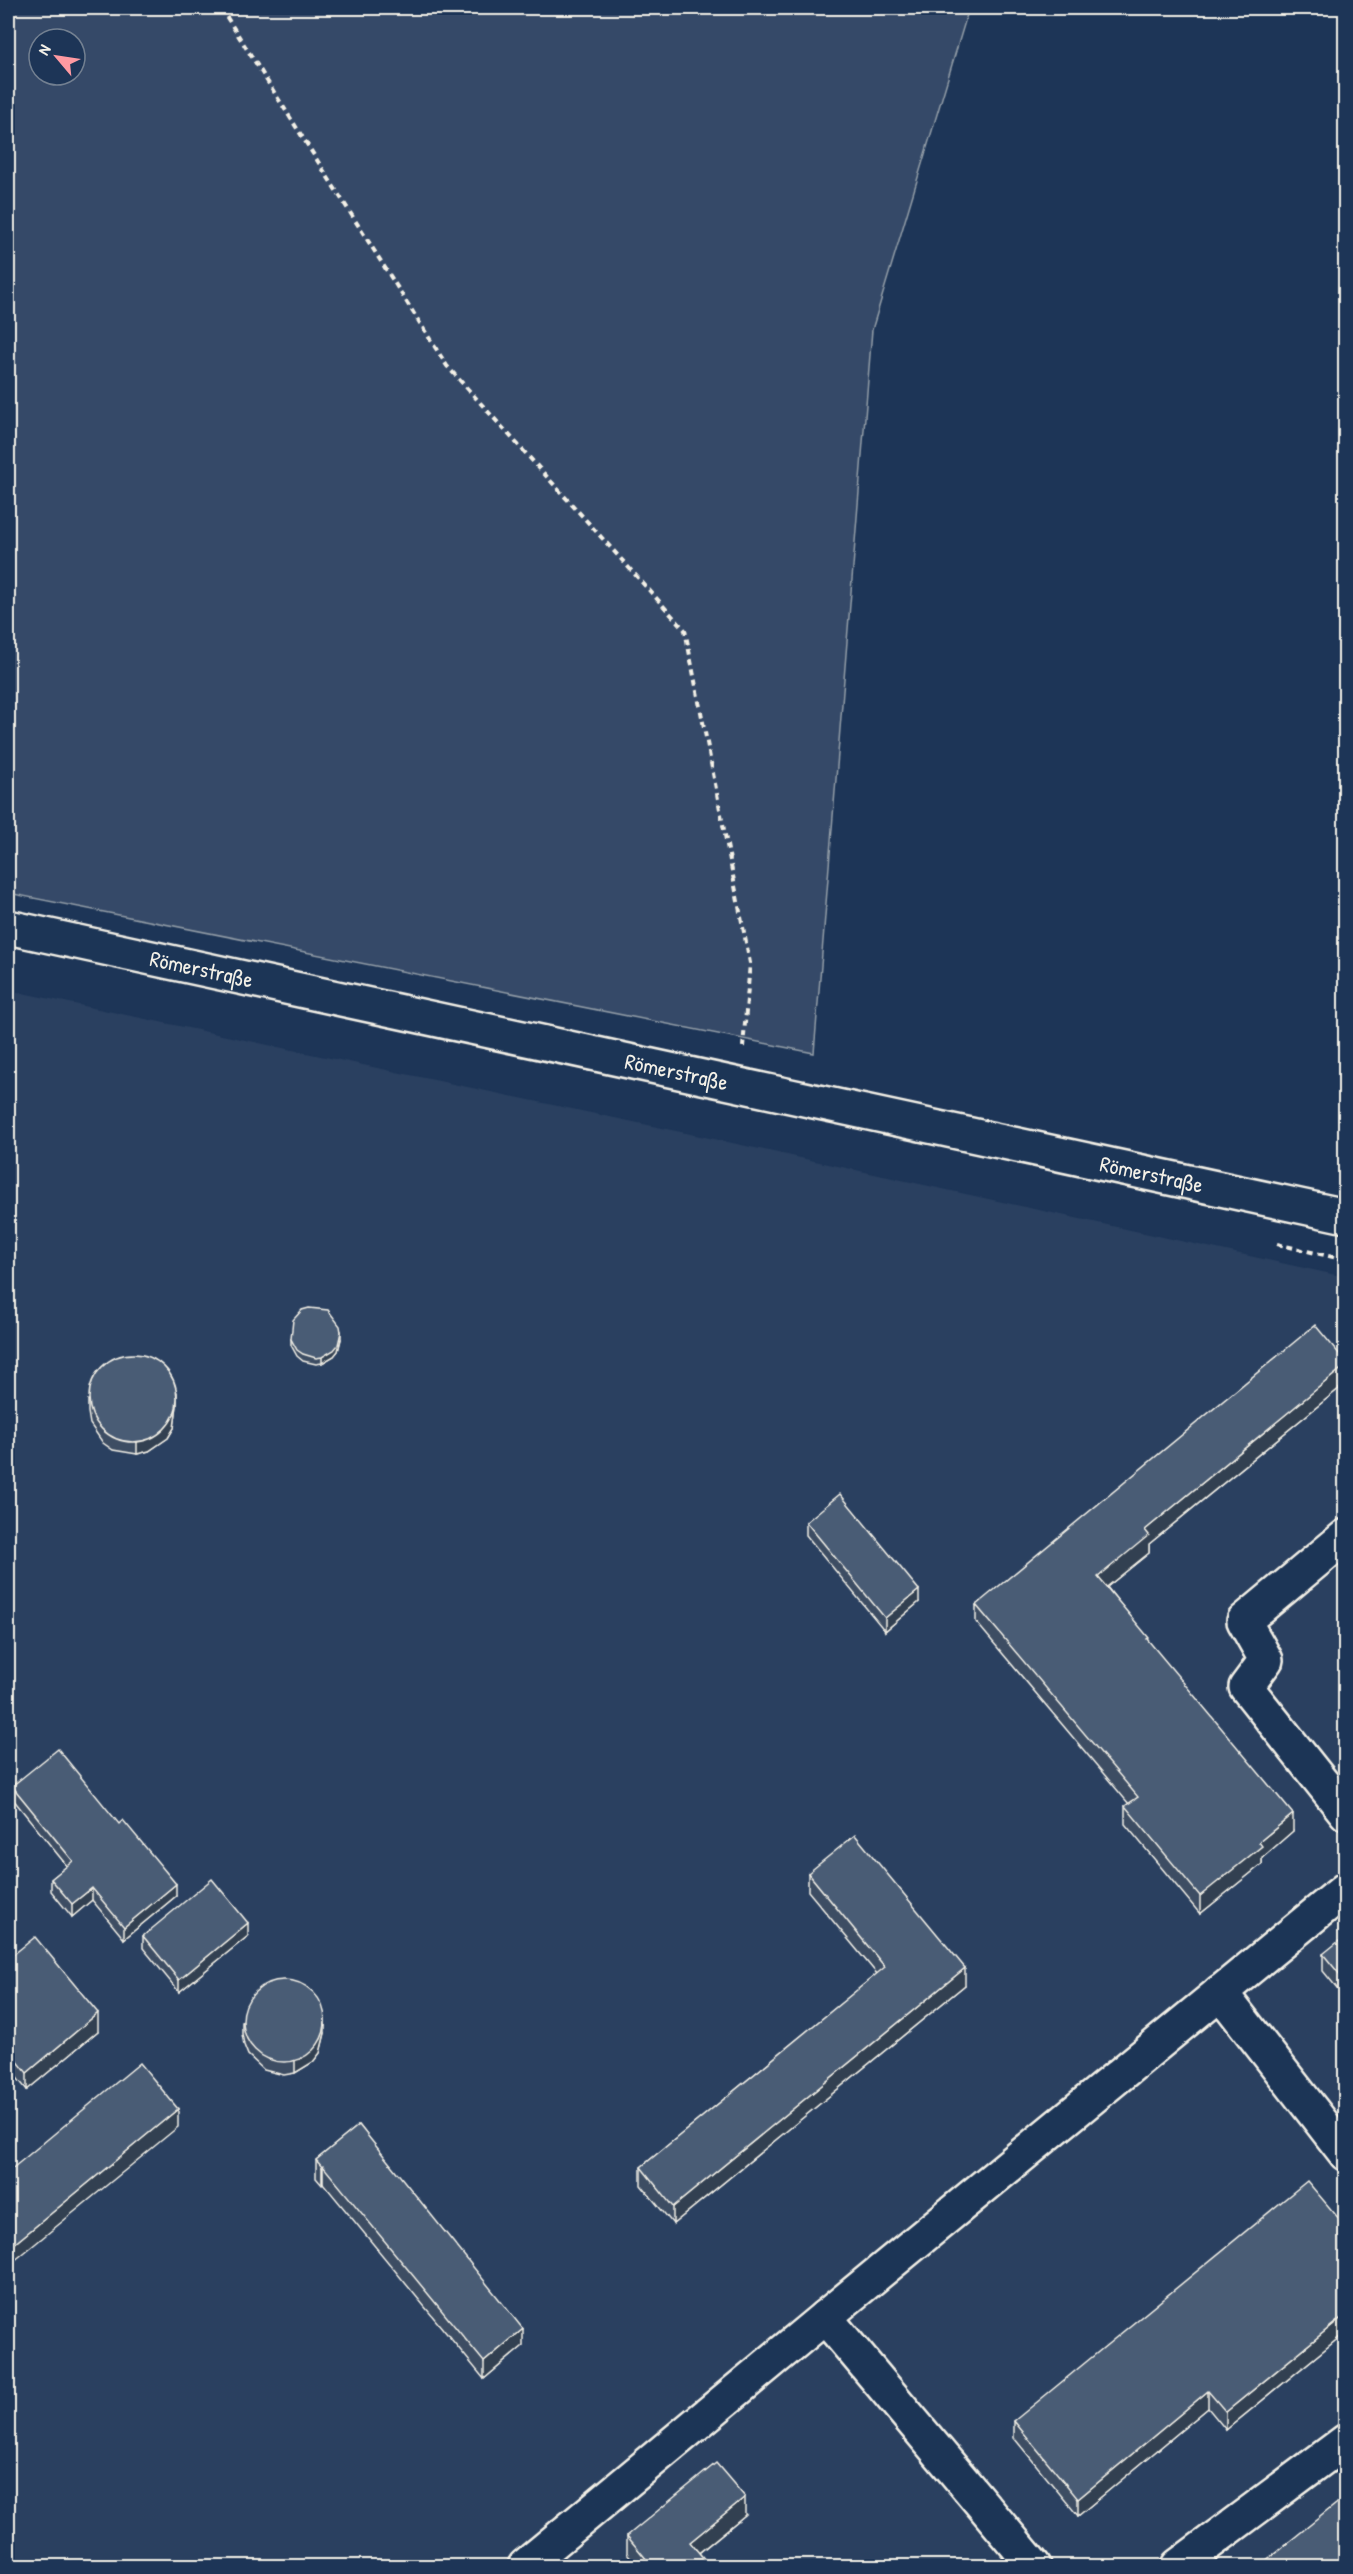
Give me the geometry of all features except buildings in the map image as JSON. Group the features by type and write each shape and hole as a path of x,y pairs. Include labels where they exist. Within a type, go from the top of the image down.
{"main road":[{"name":"Römerstraße","path":"8,927 1346,1215"},
{"path":"1346,1536 1244,1620 1266,1660 1246,1687 1346,1813"},
{"path":"525,2566 1346,1889"},
{"path":"1220,1992 1346,2154"},
{"path":"825,2317 1034,2566"},
{"path":"1178,2566 1346,2441"}],"path":[{"path":"221,8 447,366 685,630 750,963 740,1084"}],"shaded area":[{"path":"8,8 969,8 872,330 814,1053 8,893"},
{"path":"8,990 714,1139 1345,1277 1345,2566 8,2566"}]}
